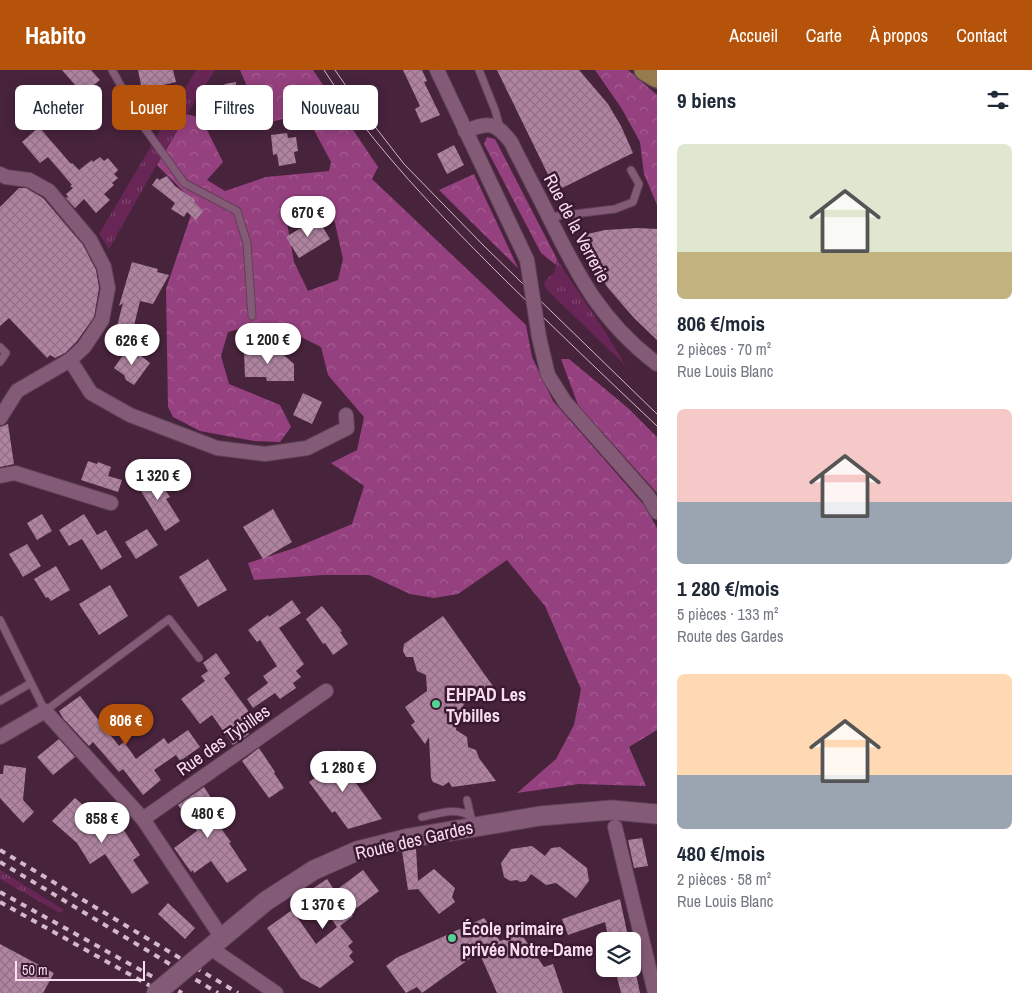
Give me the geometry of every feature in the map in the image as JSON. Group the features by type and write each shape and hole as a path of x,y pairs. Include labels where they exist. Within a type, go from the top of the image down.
{"main road":[{"path":"646,70 657,77"},
{"name":"Route des Gardes","path":"156,993 266,901 314,870 357,851 472,822 612,810 657,814"}],"street":[{"path":"437,70 527,260 539,337 548,375 565,402 648,496 657,512"},
{"path":"466,131 490,125 500,128"},
{"name":"Rue de la Verrerie","path":"500,128 511,142 586,288 622,334 657,364"},
{"path":"0,174 6,177 29,180 49,191 90,240 104,267 108,288 102,320 84,347 70,360 17,391 0,418"},
{"path":"70,360 91,393 130,415 217,448 265,454 307,448 347,428 346,414"},
{"path":"0,476 15,473 111,503"},
{"name":"Rue des Tybilles","path":"143,819 326,690"},
{"path":"0,737 45,711 143,819 211,947 276,993"},
{"path":"615,827 655,993"}],"lane":[{"path":"112,70 146,130 184,183 238,211 247,243 252,316"},
{"path":"479,70 500,128"},
{"path":"549,217 615,209 633,202 639,184 632,170"},
{"path":"0,347 6,353 0,362"},
{"path":"0,620 45,711 169,619 199,658"},
{"path":"0,701 31,683"},
{"path":"467,800 472,822"},
{"path":"422,816 456,811 462,812 472,822"}],"green space":[{"path":"196,70 215,70 206,85 196,85 196,100 186,116 186,87"},
{"path":"240,70 313,70 323,85 283,85 283,119 273,121 273,85 246,85"},
{"path":"595,70 628,70 657,95 657,205 644,174 640,142 622,109"},
{"path":"187,114 196,117 196,130 207,130 223,162 207,180 225,191 266,177 329,171 331,162 314,130 353,130 378,167 372,179 526,325 532,357 553,401 644,505 657,528 657,730 629,747 646,786 579,784 517,793 556,759 574,725 581,689 545,606 507,560 458,594 434,598 410,594 369,575 323,575 254,580 248,563 295,548 352,524 364,486 331,463 357,450 364,417 328,375 321,347 289,331 250,326 228,332 221,356 229,384 280,405 291,427 280,442 254,441 200,431 173,417 168,407 166,289 195,203 157,165 178,130 186,130","holes":["322,199 335,223 343,259 338,280 308,291 294,262 287,223 298,206"]},
{"path":"161,130 177,130 109,249 99,234"},
{"path":"487,137 495,139 557,259 556,265 541,253 484,144"},
{"path":"474,174 518,268 439,190"},
{"path":"557,259 625,365 546,289 544,282 555,271"},
{"path":"561,359 569,359 628,408 657,437 657,493 578,405"},
{"path":"0,870 64,910 60,913 0,879"}],"building":[{"path":"62,70 91,70 100,80 94,85 75,85"},
{"path":"138,70 173,70 176,82 163,85 141,85"},
{"path":"403,70 422,70 427,81 424,82 440,115 421,123 415,109 420,106"},
{"path":"497,70 579,70 608,104 621,126 633,153 556,191"},
{"path":"236,82 236,85 224,85"},
{"path":"36,130 42,130 71,164 79,170 92,160 93,162 100,157 104,161 108,158 118,170 114,174 118,178 112,183 114,185 104,194 110,200 96,213 84,199 75,208 65,197 69,198 66,194 73,188 70,186 72,185 48,157 40,163 22,142"},
{"path":"287,133 288,138 296,137 298,151 294,152 296,163 279,166 277,154 273,155 271,135"},
{"path":"454,145 464,165 447,174 437,154"},
{"path":"167,176 175,186 195,200 194,202 203,211 196,220 187,212 184,217 171,209 175,203 152,185 157,178 159,180"},
{"path":"19,188 26,188 43,198 83,245 96,270 99,288 94,317 77,341 65,353 55,358 50,355 47,358 9,318 0,326 0,207"},
{"path":"317,218 330,239 299,258 286,237"},
{"path":"657,229 657,340 634,318 608,288 579,236 605,230"},
{"path":"132,262 158,269 157,272 169,275 153,304 140,301 131,338 115,334 123,303 119,306"},
{"path":"129,346 150,363 134,385 114,368"},
{"path":"248,346 256,346 258,350 277,349 294,364 294,381 267,381 266,377 245,377 244,351"},
{"path":"303,393 322,402 312,424 293,415"},
{"path":"8,424 14,464 0,467 0,427"},
{"path":"88,461 97,464 98,462 111,467 108,476 122,480 118,492 81,480"},
{"path":"149,472 170,497 166,499 180,521 165,531 135,481"},
{"path":"273,509 292,542 263,559 243,527"},
{"path":"42,514 52,531 37,540 27,523"},
{"path":"84,514 97,535 106,530 122,557 101,570 82,539 69,546 59,530"},
{"path":"147,529 158,545 136,559 125,542"},
{"path":"27,544 41,566 23,577 9,554"},
{"path":"208,559 227,590 198,607 179,577"},
{"path":"56,566 70,590 51,601 48,597 46,598 34,579"},
{"path":"110,585 128,616 99,635 79,604"},
{"path":"292,600 301,613 279,628 304,664 296,671 301,677 293,683 296,688 280,699 275,693 253,708 247,699 268,683 263,676 277,666 260,640 257,642 248,630"},
{"path":"322,606 342,631 340,632 348,644 333,655 306,619"},
{"name":"EHPAD Les Tybilles","path":"443,616 495,689 486,690 487,692 472,697 465,702 457,719 456,730 467,737 468,747 476,750 479,758 496,781 452,787 449,782 443,786 433,782 431,778 429,737 425,744 411,725 415,722 405,707 427,691 426,675 417,671 413,657 406,657 403,651 404,644"},
{"path":"216,653 230,673 224,678 255,720 245,727 249,734 233,745 212,715 200,724 181,699 205,681 201,676 208,671 203,663"},
{"path":"80,696 119,746 124,742 136,759 164,738 168,744 188,730 200,747 180,761 176,755 154,770 161,780 143,795 123,769 119,772 93,742 89,746 63,718 59,711"},
{"path":"59,739 75,757 53,775 37,757"},
{"path":"259,748 284,788 269,798 242,761"},
{"path":"339,750 353,769 348,772 382,819 348,829 335,811 332,813 309,782 322,773 317,765"},
{"path":"4,765 26,768 23,800 34,812 23,823 0,798 0,774 3,774"},
{"path":"204,787 221,813 220,827 247,870 227,883 211,861 194,873 193,870 191,872 174,848 197,831 178,805"},
{"path":"75,798 91,812 85,818 106,836 121,826 140,855 133,860 149,883 132,894 105,854 90,864 77,843 52,821"},
{"path":"642,838 648,866 634,868 628,840"},
{"path":"532,846 545,856 551,848 560,847 587,868 589,881 576,898 556,883 546,885 531,874 526,881 520,882 517,880 510,881 504,877 501,863 511,849"},
{"path":"416,849 418,881 434,869 455,888 452,897 455,902 439,914 418,889 408,890 402,851"},
{"path":"363,870 379,891 350,913 353,916 340,926 353,942 348,946 353,952 349,956 354,962 320,988 301,978 267,928 292,910 316,944 337,927 321,903 307,913 297,899 327,879 335,891"},
{"path":"620,899 627,932 607,932 605,922 568,935 562,919"},
{"path":"168,903 195,928 185,939 158,914"},
{"path":"484,918 500,941 521,934 544,967 553,964 563,993 497,993 479,952 422,993 417,987 406,993 386,966 396,958"},
{"path":"0,944 54,973 43,993 0,993"},
{"path":"617,977 637,977 640,993 621,993"}],"tram line":[{"path":"324,70 343,99 386,153 455,230 657,426"},
{"path":"335,70 366,115 404,164 485,247 657,414"}],"railway":[{"path":"0,850 238,993"},
{"path":"0,862 218,993"},
{"path":"0,892 182,993"},
{"path":"0,902 163,993"}],"place":[{"name":"EHPAD Les Tybilles","path":"436,704"},
{"name":"École primaire privée Notre-Dame","path":"452,938"}]}
